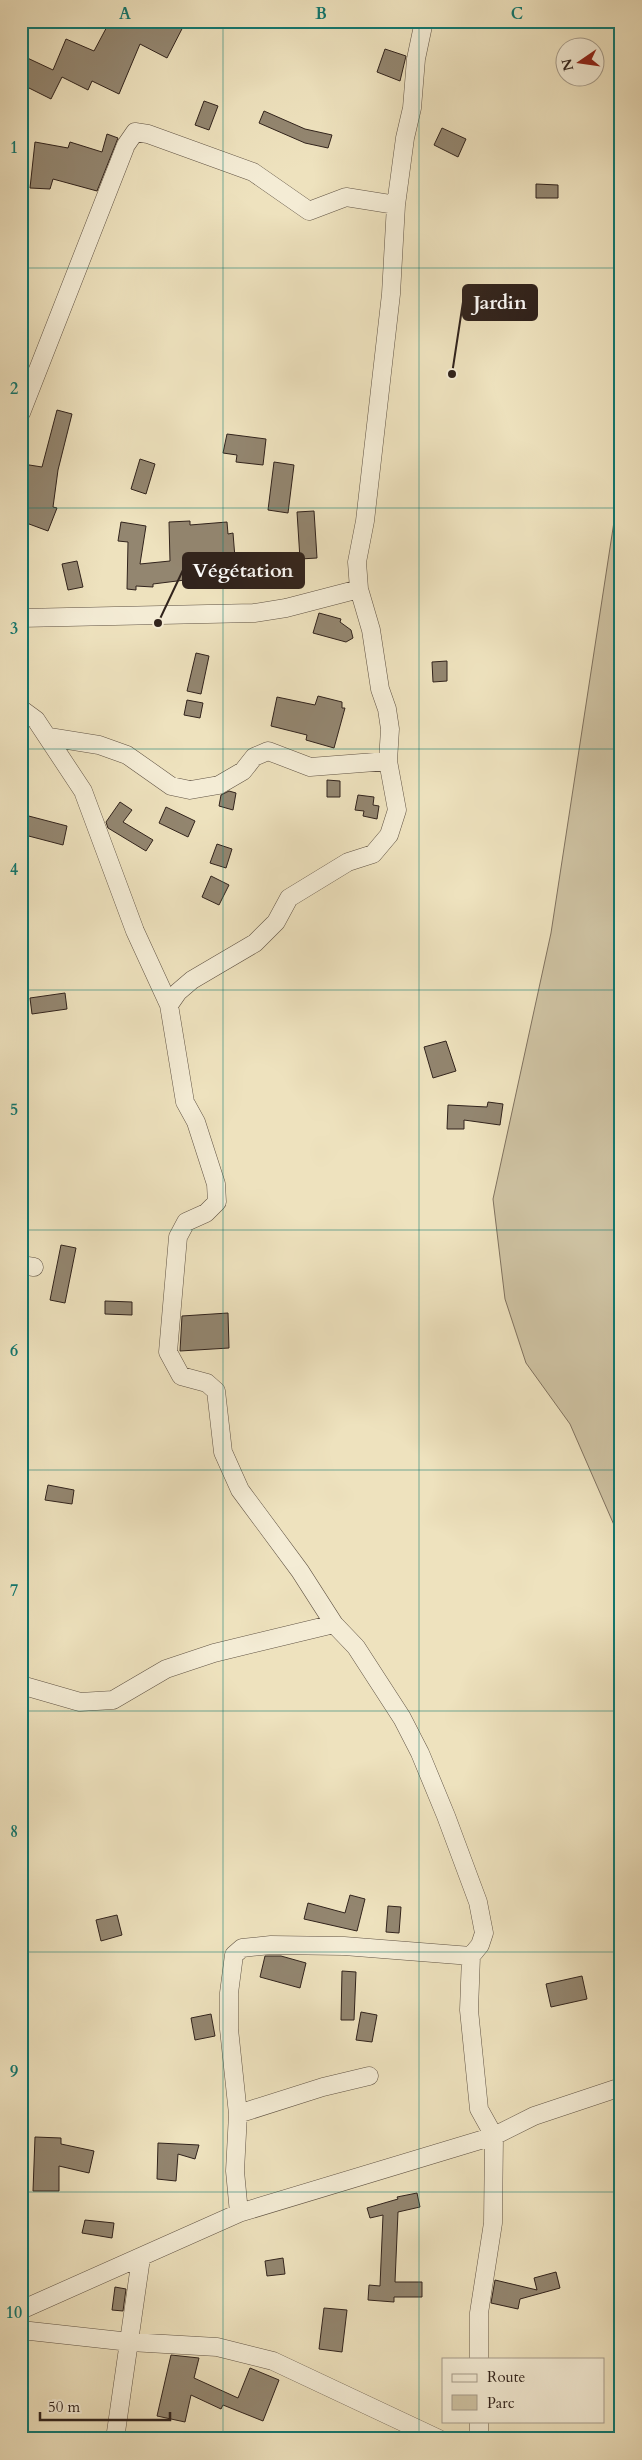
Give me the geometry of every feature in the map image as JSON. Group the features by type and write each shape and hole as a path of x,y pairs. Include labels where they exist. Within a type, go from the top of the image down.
{"street":[{"path":"169,1005 178,992 192,980 255,942 276,922 289,898 348,862 373,854 389,835 397,810 388,761 390,729 387,709 380,689 371,630 359,589 357,562 365,521 384,364 391,294 396,205 405,138 412,108 416,59 424,21"},
{"path":"21,413 126,145 135,132 148,134 253,172 309,211 346,197 396,205"},
{"path":"21,618 254,612 286,608 359,589"},
{"path":"21,709 36,720 83,790 135,931 169,1005 185,1102 196,1122 216,1184 217,1202 206,1213 186,1222 178,1237 168,1352 181,1376 208,1383 216,1391 223,1452 240,1490 300,1571 334,1624 356,1647 402,1718 420,1753 478,1902 484,1933 480,1945 471,1956 469,2010 479,2109 494,2136 493,2222 479,2313 479,2358"},
{"path":"49,738 99,745 126,754 171,786 190,790 219,785 243,771 254,756 268,751 310,767 388,761"},
{"path":"21,1685 80,1702 113,1700 134,1686 174,1666 214,1653 334,1624"},
{"path":"239,2213 235,2171 238,2114 229,2028 229,2002 234,1955 242,1948 271,1945 344,1946 471,1956"},
{"path":"238,2114 369,2076"},
{"path":"21,2304 21,2310 239,2213 494,2136 534,2116 621,2087"},
{"path":"115,2439 141,2258"},
{"path":"21,2330 130,2342 217,2347 273,2361 439,2439"},
{"path":"479,2422 479,2439"}],"green space":[{"path":"621,476 621,1541 570,1424 526,1363 505,1299 493,1199 551,933"}],"building":[{"path":"110,21 186,21 167,58 140,44 119,94 92,81 88,90 62,77 51,99 21,84 21,55 53,70 66,39 94,51"},
{"path":"385,49 406,56 400,81 377,72"},
{"path":"204,101 218,106 209,130 195,125"},
{"path":"264,111 305,129 332,135 328,148 305,143 259,123"},
{"path":"442,128 466,139 458,157 434,145"},
{"path":"107,134 118,138 97,191 53,179 50,189 30,188 35,142 68,148 70,142 102,152"},
{"path":"536,184 558,185 558,198 536,198"},
{"path":"57,410 72,414 58,470 53,507 57,508 48,531 21,521 21,472 23,464 42,467"},
{"path":"227,434 266,439 263,465 236,462 237,455 223,453"},
{"path":"140,459 155,464 146,494 131,489"},
{"path":"274,462 294,465 288,513 268,510"},
{"path":"314,511 317,558 300,559 297,512"},
{"path":"190,521 190,525 227,522 228,534 233,533 235,558 199,560 201,578 153,584 153,587 136,586 136,590 127,589 128,542 118,541 121,522 146,526 140,564 170,561 169,522"},
{"path":"77,561 83,587 68,590 62,564"},
{"path":"319,613 341,619 340,622 351,630 353,638 346,642 313,633"},
{"path":"196,653 209,656 201,694 187,691"},
{"path":"447,661 447,681 433,682 432,662"},
{"path":"318,696 342,702 342,708 345,708 334,748 306,740 307,735 271,726 277,697 315,705"},
{"path":"187,700 203,703 200,718 184,715"},
{"path":"327,780 340,781 340,797 327,797"},
{"path":"229,791 236,793 233,810 219,806 221,795"},
{"path":"358,795 374,797 373,805 379,806 377,819 363,816 364,811 355,810"},
{"path":"120,802 132,810 123,822 153,840 146,851 108,828 106,822"},
{"path":"166,807 195,821 188,837 159,823"},
{"path":"21,814 67,826 63,845 21,834"},
{"path":"217,844 232,849 226,868 210,863"},
{"path":"211,876 229,885 219,905 202,897"},
{"path":"65,993 67,1009 32,1014 30,998"},
{"path":"446,1041 456,1071 433,1078 424,1047"},
{"path":"488,1102 503,1104 500,1125 464,1120 464,1129 447,1129 448,1105 487,1107"},
{"path":"61,1245 76,1248 65,1303 50,1300"},
{"path":"105,1301 132,1302 132,1315 105,1314"},
{"path":"228,1313 229,1348 180,1351 182,1316"},
{"path":"48,1485 74,1490 72,1504 45,1500"},
{"path":"350,1895 365,1899 357,1931 304,1919 308,1903 345,1913"},
{"path":"388,1906 401,1907 399,1933 386,1932"},
{"path":"117,1915 122,1935 101,1941 96,1920"},
{"path":"265,1956 281,1956 306,1963 300,1988 260,1977"},
{"path":"342,1971 356,1972 354,2020 341,2020"},
{"path":"582,1976 587,1999 551,2007 546,1984"},
{"path":"361,2012 377,2015 372,2042 356,2040"},
{"path":"211,2014 215,2036 195,2040 191,2018"},
{"path":"35,2137 61,2138 61,2144 94,2151 89,2173 59,2166 59,2191 33,2191"},
{"path":"158,2143 199,2145 195,2159 178,2154 176,2181 157,2179"},
{"path":"417,2193 420,2207 398,2212 395,2282 422,2282 422,2297 394,2297 394,2302 368,2300 369,2285 380,2286 383,2215 370,2218 367,2208 398,2199 397,2197"},
{"path":"85,2220 114,2223 112,2238 82,2233"},
{"path":"283,2258 285,2274 267,2276 265,2261"},
{"path":"556,2272 560,2288 520,2299 518,2309 491,2303 495,2280 537,2290 534,2278"},
{"path":"115,2287 126,2289 123,2311 112,2310"},
{"path":"324,2308 347,2310 342,2352 319,2349"},
{"path":"171,2355 199,2358 194,2378 238,2398 250,2368 279,2380 263,2421 223,2405 221,2409 191,2395 185,2422 157,2416"}],"place":[{"name":"Jardin","path":"452,374"},
{"name":"Végétation","path":"158,623"}]}
